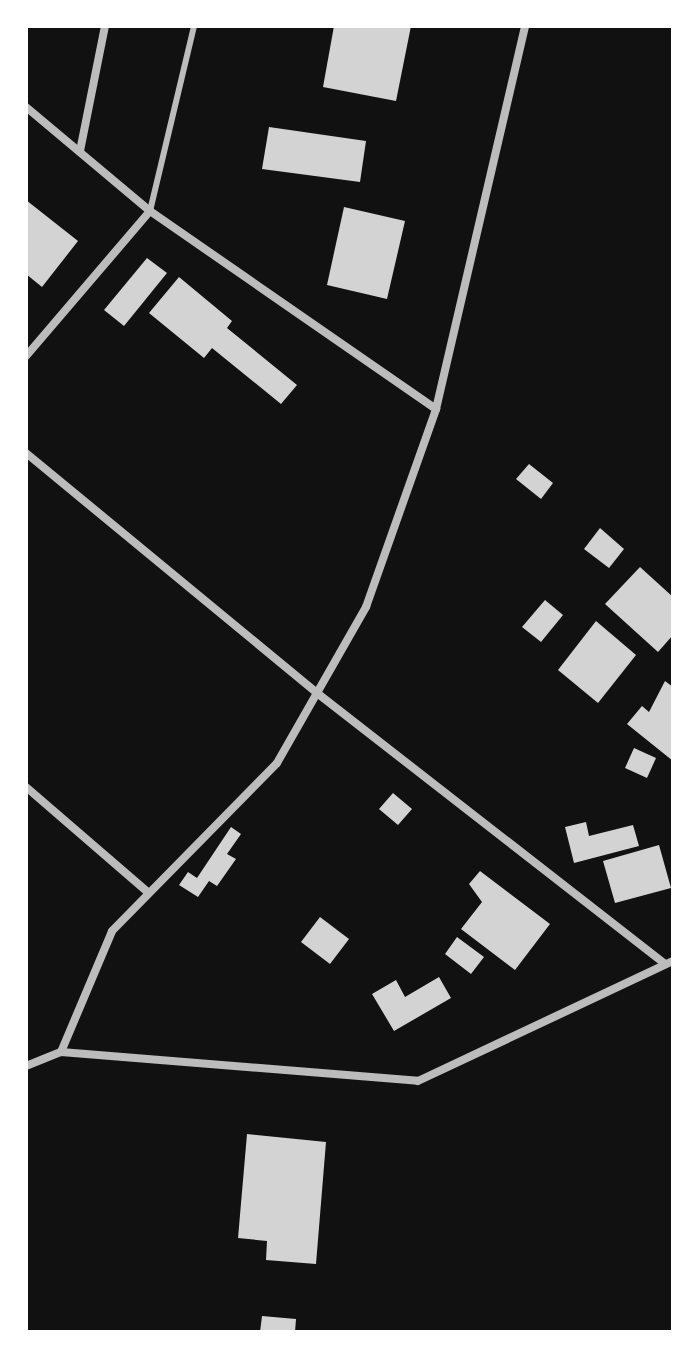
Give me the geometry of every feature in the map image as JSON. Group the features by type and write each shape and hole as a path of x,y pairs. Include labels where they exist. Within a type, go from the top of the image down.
{"street":[{"path":"80,151 105,26"},
{"path":"61,1052 112,931 277,763 366,607 436,409 525,26"},
{"path":"26,107 150,211 436,409"},
{"path":"26,356 150,211"},
{"path":"26,453 317,693 669,962 418,1081 61,1052 26,1066"},
{"path":"26,787 149,893"}],"lane":[{"path":"150,211 194,26"}],"building":[{"path":"334,26 411,26 396,101 323,87"},
{"path":"269,127 366,141 360,182 262,169"},
{"path":"26,200 78,241 42,287 26,274"},
{"path":"344,207 405,221 387,299 327,285"},
{"path":"147,258 167,273 124,326 104,310"},
{"path":"179,277 232,321 227,328 297,385 281,404 212,348 204,358 149,313"},
{"path":"529,464 553,483 541,499 516,479"},
{"path":"600,528 624,549 609,568 584,549"},
{"path":"640,567 673,597 673,635 658,652 605,604"},
{"path":"545,600 563,615 541,642 522,627"},
{"path":"596,621 636,655 598,703 558,670"},
{"path":"665,681 673,687 673,761 627,724 642,706 649,712"},
{"path":"634,748 656,758 647,778 625,768"},
{"path":"393,793 412,809 398,825 379,809"},
{"path":"586,822 589,836 633,825 639,846 574,863 565,827"},
{"path":"231,827 241,834 227,854 236,859 217,886 209,881 198,897 179,885 188,872 197,878"},
{"path":"659,845 671,888 615,903 603,861"},
{"path":"480,871 550,924 515,970 461,929 482,902 469,884"},
{"path":"320,917 349,939 330,964 301,942"},
{"path":"457,937 484,957 471,974 445,954"},
{"path":"439,977 451,998 394,1031 372,994 396,980 405,997"},
{"path":"247,1134 326,1142 316,1264 266,1260 267,1241 238,1238"},
{"path":"262,1316 296,1319 295,1332 260,1332"}]}
